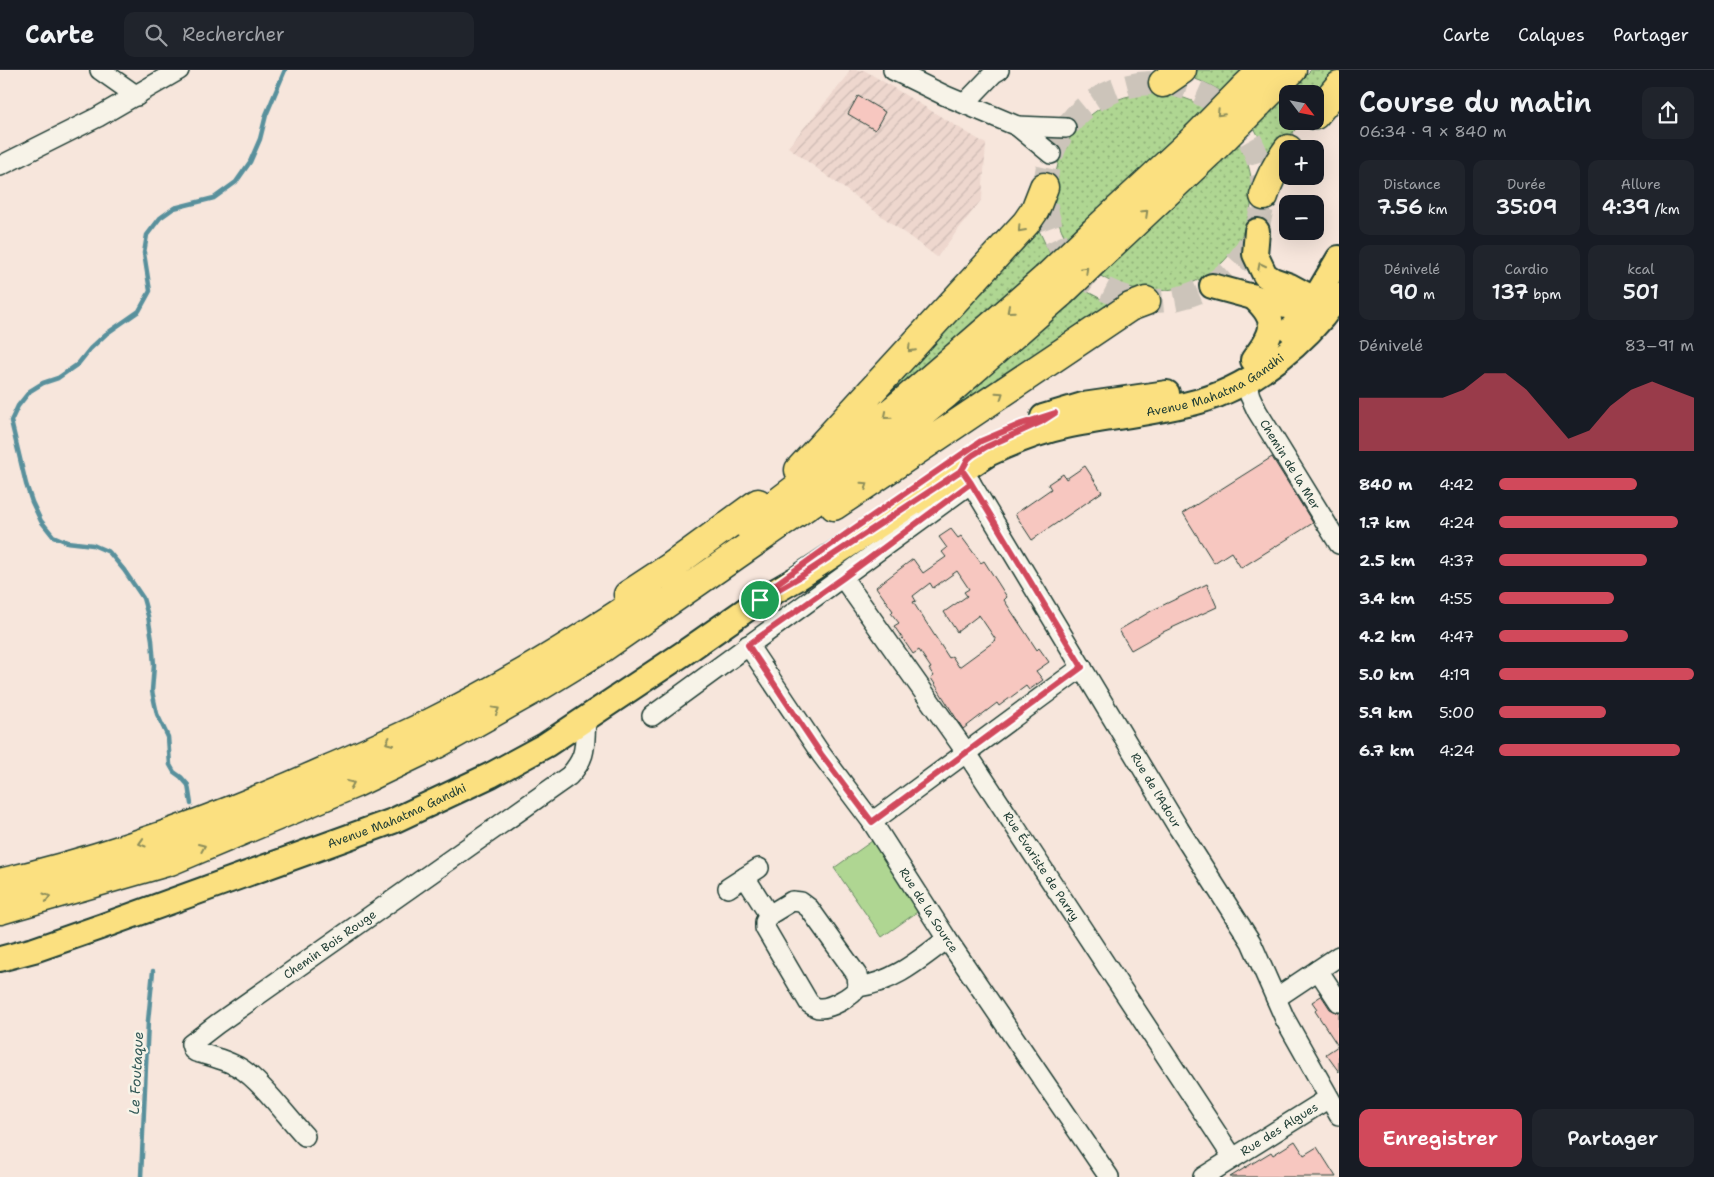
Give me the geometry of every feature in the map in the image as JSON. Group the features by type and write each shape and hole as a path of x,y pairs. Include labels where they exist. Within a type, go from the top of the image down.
{"highway":[{"path":"1251,96 1263,70"},
{"path":"0,910 170,860 356,783 437,744 601,650 812,503 946,394 1053,285 1204,144 1251,96 1292,70"},
{"path":"1324,104 1339,86"},
{"path":"1295,140 1303,130"},
{"path":"1264,196 1273,169 1279,161"},
{"path":"433,721 669,568 746,513 801,468 1026,223 1044,187"},
{"path":"0,883 50,872 156,839 266,797 433,721 525,671 621,612 710,553 804,484 931,379 1053,285"},
{"path":"601,650 644,632 714,588 1130,307 1146,301"}],"main road":[{"path":"1257,231 1255,254 1265,275 1290,286 1323,306"},
{"path":"1290,286 1305,284 1320,277 1339,246"},
{"name":"Avenue Mahatma Gandhi","path":"0,959 60,941 393,821 491,775 546,745 586,719 760,600 967,477 988,454 1060,420 1082,414 1138,406 1143,396 1183,390 1249,371 1266,370 1287,353 1323,306 1339,258"},
{"path":"1212,286 1252,296 1323,306"},
{"path":"1249,371 1268,338 1271,326 1270,317 1265,308 1252,296"},
{"name":"Avenue Mahatma Gandhi","path":"760,600 769,589 981,441 1021,424 1169,409 1194,402 1249,371 1294,326 1323,306"}],"street":[{"path":"100,70 137,96"},
{"path":"0,166 98,117 179,70"},
{"path":"893,70 1017,126 1051,154"},
{"path":"967,105 969,99 994,72 999,70"},
{"path":"1017,126 1066,128"},
{"name":"Chemin de la Mer","path":"1249,371 1250,396 1257,410 1339,544"},
{"path":"652,716 843,578 967,477"},
{"name":"Rue de l'Adour","path":"967,477 1179,829 1251,942 1285,1019 1339,1115"},
{"name":"Rue Évariste de Parny","path":"843,578 966,752 1233,1158"},
{"name":"Rue de la Source","path":"748,645 821,754 872,822 947,939 1109,1177"},
{"path":"872,822 1082,667"},
{"name":"Chemin Bois Rouge","path":"305,1136 255,1080 241,1068 196,1052 191,1044 569,776 580,765 584,752 586,719"},
{"path":"728,888 752,873 769,915"},
{"path":"858,987 857,975 809,908 800,902 792,901 769,915 765,922 765,928 808,1003 820,1008 827,1007 850,996 858,987 885,980 908,969 947,939"},
{"path":"1276,998 1339,956"},
{"path":"1318,970 1339,1002"},
{"name":"Rue des Algues","path":"1204,1177 1329,1098"}],"shaded area":[{"path":"850,70 864,70 986,144 982,199 937,257 788,147 845,79"}],"green space":[{"path":"1196,70 1247,70 1273,107 1279,101 1279,130 1295,130 1287,140 1279,140 1279,150 1270,161 1261,140 1243,111 1217,89 1188,76"},
{"path":"1311,70 1339,70 1339,75 1324,87 1324,85 1296,85"},
{"path":"1143,93 1163,93 1191,100 1216,115 1230,129 1245,154 1252,182 1252,202 1245,230 1230,255 1216,269 1191,284 1182,287 1163,291 1143,291 1115,284 1090,269 1076,255 1061,230 1058,221 1054,202 1054,182 1061,154 1076,129 1090,115 1115,100 1124,97"},
{"path":"1035,222 1051,256 1082,289 1113,305 879,466 828,448"},
{"path":"872,841 920,910 882,937 834,868"}],"building":[{"path":"858,96 885,112 875,130 848,114"},
{"path":"1272,457 1313,523 1241,568 1231,552 1214,563 1183,513"},
{"path":"1085,466 1102,492 1032,540 1015,514 1051,489 1048,484 1063,474 1066,479"},
{"path":"951,529 958,538 961,536 981,563 984,561 1007,597 1004,600 1037,650 1039,648 1049,662 1036,671 1043,680 1029,690 1026,686 999,706 997,703 963,729 931,678 934,676 929,669 931,668 919,650 913,654 894,626 899,623 876,587 913,559 923,573 946,557 942,552 947,548 939,537","holes":["957,571 969,589 964,592 967,596 944,612 957,632 979,615 996,640 959,667 952,656 949,658 913,602 916,601 913,596 930,583 933,588"]},
{"path":"1207,584 1217,607 1163,632 1131,650 1119,630 1153,610"},
{"path":"1319,992 1330,1009 1339,1013 1339,1072 1326,1054 1338,1046 1315,1011 1317,1009 1312,1002 1321,996"},
{"path":"1295,1141 1304,1155 1317,1147 1336,1177 1230,1177 1271,1152 1273,1155"}],"waterway":[{"name":"Le Foutaque","path":"191,804 188,785 174,772 170,765 168,737 157,714 152,691 154,665 152,640 143,598 109,552 93,545 67,542 53,536 41,521 26,484 11,421 18,406 30,391 43,383 58,378 78,364 106,334 139,311 150,291 144,253 147,235 160,218 174,208 214,198 236,182 250,162 260,139 266,115 285,70"},
{"name":"Le Foutaque","path":"141,1177 148,1021 153,971"}],"tunnel":[{"path":"1143,83 1165,83 1186,87 1206,95 1223,107 1239,123 1251,140 1259,160 1263,192 1259,224 1251,244 1239,261 1223,277 1206,289 1186,297 1165,301 1143,301 1122,297 1102,289 1085,277 1069,261 1057,244 1049,224 1045,203 1045,181 1049,160 1057,140 1069,123 1085,107 1102,95 1122,87 1143,83"}],"route":[{"path":"760,600 769,589 981,441 1021,424 1055,413 1041,422 986,447 973,455 968,459 962,470 971,483 843,578 748,645 821,754 872,822 1082,667 971,483 962,470 798,578 760,600"}]}
